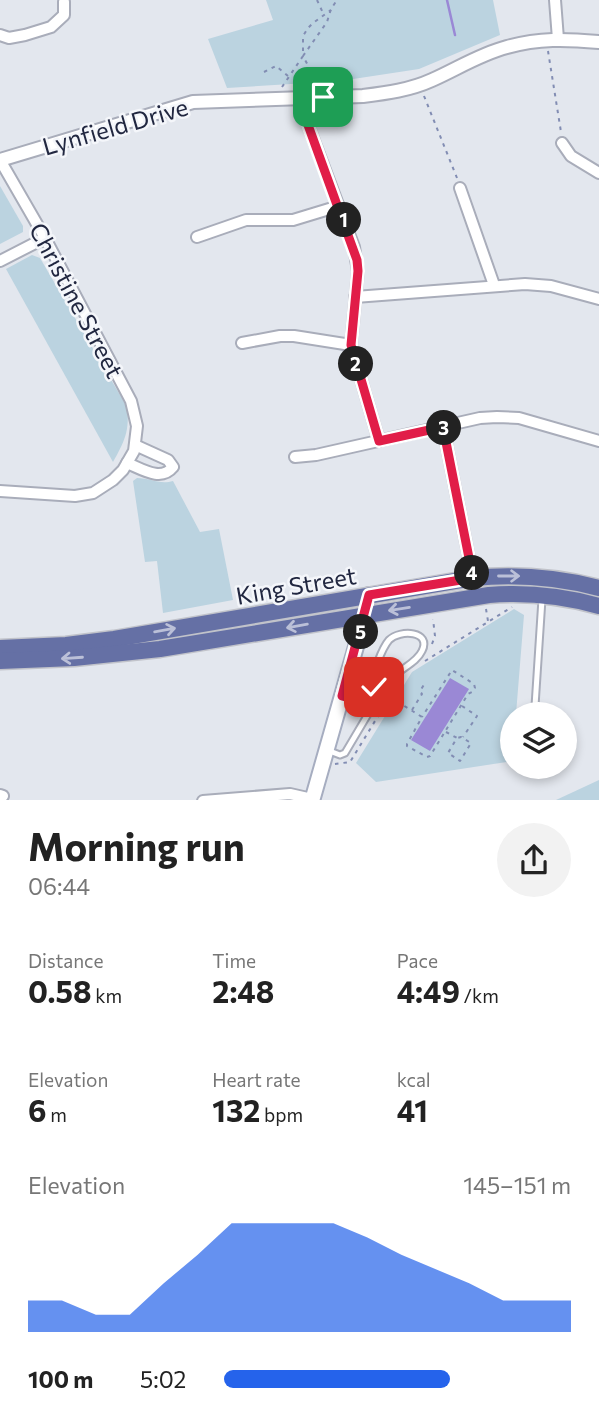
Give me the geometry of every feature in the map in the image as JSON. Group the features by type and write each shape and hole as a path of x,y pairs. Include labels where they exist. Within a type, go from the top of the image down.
{"main road":[{"name":"King Street","path":"0,648 66,645 114,639 473,578 528,576 599,588"},
{"path":"312,800 369,595"},
{"name":"King Street","path":"0,661 111,655 172,647 489,595 542,595 599,606"}],"street":[{"path":"555,0 558,38"},
{"path":"0,35 9,38 51,27 64,15 64,2"},
{"name":"Lynfield Drive","path":"0,160 193,102 363,96 419,85 490,52 522,43 558,38 599,42"},
{"path":"303,98 308,125 357,260 351,345 379,441"},
{"path":"562,143 572,156 599,173"},
{"name":"Christine Street","path":"0,160 45,238 131,401 137,426 134,451 123,470 93,493 75,496 0,491"},
{"path":"460,188 494,285"},
{"path":"197,237 246,220 293,220 339,206"},
{"path":"0,261 45,238"},
{"path":"355,297 525,284 551,286 599,299"},
{"path":"242,343 287,336 351,345"},
{"path":"295,457 316,455 480,418 498,417 519,418 599,441"},
{"path":"443,427 473,578"},
{"path":"127,463 160,475 168,473 173,467 168,460 135,445"},
{"path":"203,800 290,794 312,800"}],"lane":[{"path":"535,702 542,595"},
{"path":"327,750 341,755 345,753 380,694 394,676 419,656 424,645 419,636 402,633 395,635 385,645 372,680 380,694"},
{"path":"342,696 371,709"}],"path":[{"path":"317,0 324,14"},
{"path":"282,88 327,22 337,0"},
{"path":"323,97 319,84 303,56 303,36 313,23 331,9"},
{"path":"548,50 562,143"},
{"path":"264,72 276,66 289,77"},
{"path":"419,85 460,188"},
{"path":"433,616 435,636 426,661 513,607"},
{"path":"486,608 488,622"},
{"path":"452,670 474,684 475,688 461,706 430,755 425,757 407,746 452,670"},
{"path":"412,711 422,694 420,691 425,682"},
{"path":"335,764 350,761 397,686"},
{"path":"390,697 422,717"},
{"path":"461,706 477,716 463,738"},
{"path":"445,731 471,743 460,761 448,753 457,738"}],"shaded area":[{"path":"266,0 493,0 500,35 419,69 340,81 227,88 208,39 273,20"},
{"path":"0,186 23,226 23,232 0,244"},
{"path":"32,255 40,258 127,407 125,436 113,462 6,269"},
{"path":"137,478 173,481 200,532 219,529 233,600 163,613 157,561 145,562 133,481"},
{"path":"514,609 524,615 517,702 500,702 500,763 376,782 356,763 412,672"},
{"path":"450,678 469,689 430,751 411,740"},
{"path":"599,780 599,800 556,800"}],"waterway":[{"path":"447,0 455,35"}],"route":[{"path":"323,97 303,98 308,125 357,260 351,345 358,374 379,441 443,427 473,578 369,595 342,696 371,709 380,694 374,687"}]}
